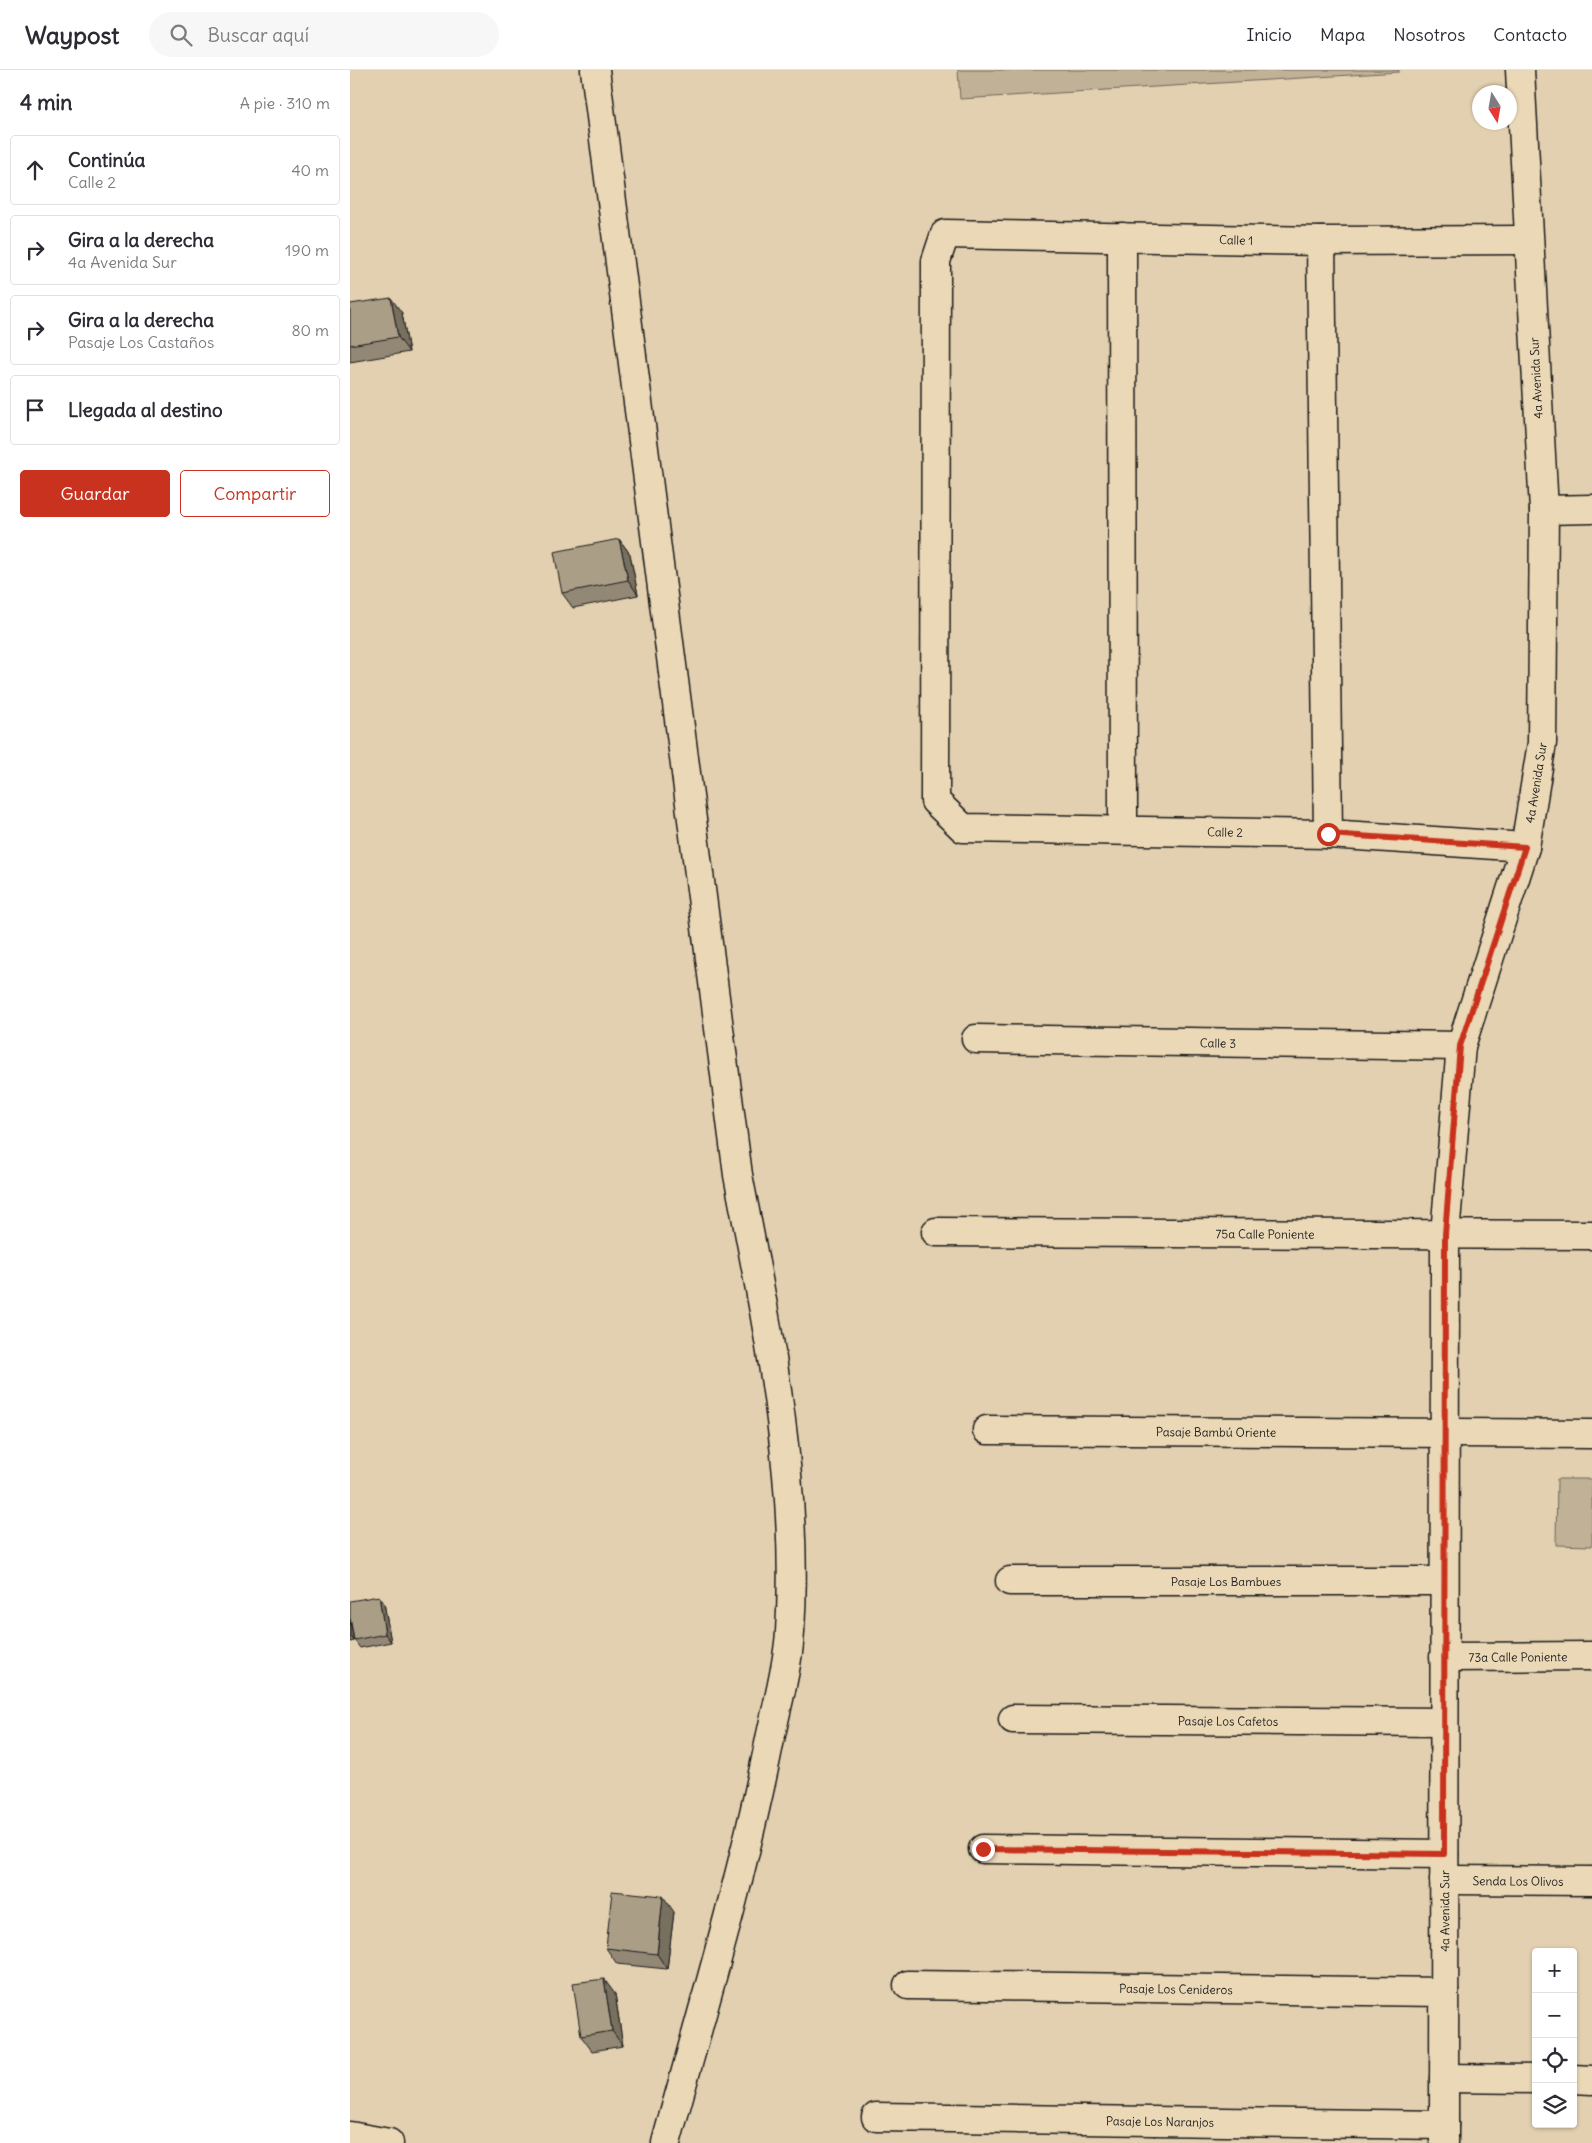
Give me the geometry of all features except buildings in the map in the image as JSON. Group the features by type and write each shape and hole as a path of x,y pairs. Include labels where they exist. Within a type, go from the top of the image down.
{"street":[{"path":"596,70 738,1175 770,1341 789,1490 792,1561 790,1634 753,1824 666,2143"},
{"name":"4a Avenida Sur","path":"1444,2134 1445,1234 1460,1046 1525,847 1542,743 1544,510 1520,70"},
{"name":"Calle 1","path":"935,801 936,262 945,234 1322,241 1528,240"},
{"path":"1122,237 1123,830"},
{"path":"1322,241 1328,834"},
{"path":"1544,510 1592,509"},
{"name":"Calle 2","path":"935,801 963,828 1328,834 1525,847"},
{"name":"Calle 3","path":"976,1040 1460,1046"},
{"name":"75a Calle Poniente","path":"936,1232 1592,1234"},
{"name":"Pasaje Bambú Oriente","path":"987,1430 1592,1434"},
{"name":"Pasaje Los Bambues","path":"1010,1581 1444,1580"},
{"name":"73a Calle Poniente","path":"1444,1657 1592,1656"},
{"name":"Pasaje Los Cafetos","path":"1013,1719 1444,1722"},
{"name":"Senda Los Olivos","path":"983,1849 1444,1867 1592,1881"},
{"name":"Pasaje Los Cenideros","path":"908,1985 1444,1992"},
{"path":"1444,2078 1532,2079"},
{"path":"1577,2079 1592,2080"},
{"name":"Pasaje Los Naranjos","path":"876,2117 1444,2134"},
{"path":"350,2136 389,2143"}],"shaded area":[{"path":"958,70 1399,70 1399,72 960,99"},
{"path":"1557,1479 1592,1479 1592,1546 1556,1545"}],"route":[{"path":"983,1849 1444,1854 1445,1234 1460,1046 1525,847 1328,834"}]}
